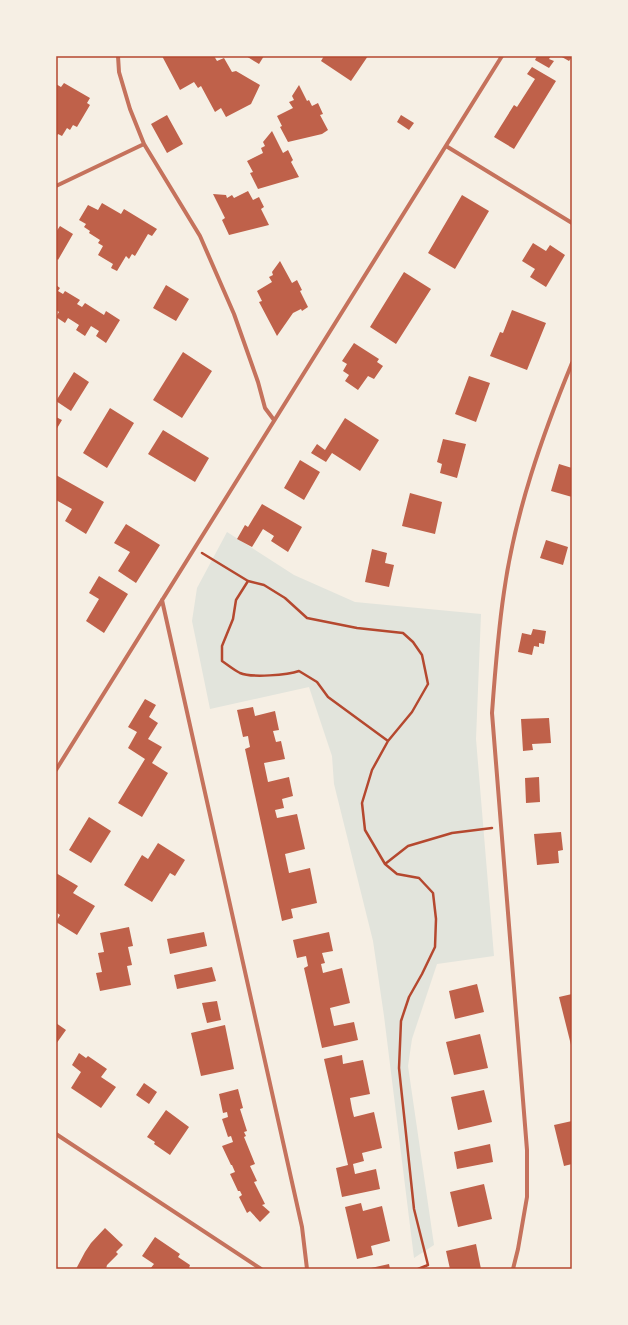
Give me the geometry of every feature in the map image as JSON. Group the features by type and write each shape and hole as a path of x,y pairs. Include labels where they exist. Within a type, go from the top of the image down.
{"street":[{"path":"118,56 119,72 130,108 144,144 200,236 234,314 258,382 265,408 274,420"},
{"path":"56,770 502,56"},
{"path":"56,186 144,144"},
{"path":"446,146 572,223"},
{"path":"513,1269 518,1250 527,1197 527,1150 492,713 496,650 504,590 517,525 536,458 552,411 572,363"},
{"path":"162,600 302,1227 307,1269"},
{"path":"56,1134 261,1269"}],"path":[{"path":"194,548 248,581 264,585 285,598 307,618 357,628 403,633 413,642 422,655 428,684 412,712 388,741 372,770 362,803 365,830 385,864 397,874 420,878 433,893 436,919 435,947 409,997 401,1021 399,1068 414,1209 428,1266 418,1269"},
{"path":"248,581 236,600 233,619 222,646 222,660 242,674 268,676 291,674 299,671 317,682 328,697 388,741"},
{"path":"385,864 408,846 452,833 502,827"}],"shaded area":[{"path":"227,532 294,575 355,602 481,614 476,739 494,956 437,964 412,1039 408,1066 434,1245 414,1258 384,1016 373,941 334,784 332,756 309,687 210,709 192,621 197,588"}],"building":[{"path":"162,56 214,56 217,61 224,58 232,72 236,71 260,85 251,104 226,117 221,108 215,112 201,86 198,88 194,82 180,90"},
{"path":"246,56 264,56 259,64"},
{"path":"324,56 368,56 351,81 321,61"},
{"path":"537,56 551,56 549,59 554,61 549,68 535,60"},
{"path":"560,56 572,56 572,57 569,61"},
{"path":"532,67 556,81 514,149 494,137 514,105 517,107 535,79 527,74"},
{"path":"64,83 90,98 87,103 90,105 77,127 73,125 70,130 67,128 62,136 58,134 56,137 56,84 61,87"},
{"path":"299,85 307,101 309,100 312,106 318,103 323,114 320,115 328,130 322,134 288,142 280,127 282,126 277,116 293,108 289,102 294,100 292,96"},
{"path":"167,115 183,144 167,153 151,124"},
{"path":"401,115 414,123 409,130 397,122"},
{"path":"272,131 283,153 288,150 293,160 291,162 299,177 258,189 250,173 253,172 247,161 263,153 261,148 265,146 263,142"},
{"path":"248,191 253,200 259,197 264,207 261,209 269,225 229,235 222,220 225,218 213,194 226,195 227,198 232,195 234,198"},
{"path":"462,195 489,211 455,269 428,253"},
{"path":"102,203 121,214 124,209 157,229 152,236 148,234 135,256 132,254 129,259 126,256 117,271 111,268 113,264 98,255 103,246 98,243 100,240 89,233 90,231 84,227 86,224 79,220 88,205 98,210"},
{"path":"60,226 73,234 58,260 56,258 56,232"},
{"path":"533,243 546,251 550,245 565,255 546,287 530,277 535,269 522,261"},
{"path":"280,261 292,283 297,280 302,290 300,291 308,307 302,311 301,309 293,313 277,336 259,302 262,301 257,291 272,282 269,277 273,275 272,272"},
{"path":"404,272 431,289 396,344 370,327"},
{"path":"56,285 60,288 58,291 63,294 65,291 80,300 77,304 82,307 85,303 104,315 106,311 120,320 106,343 96,336 99,331 91,326 85,336 76,330 79,325 68,318 65,323 56,317 59,312 56,310"},
{"path":"166,285 189,299 176,321 153,308"},
{"path":"512,310 546,323 527,370 490,356 500,332 503,333"},
{"path":"354,343 379,359 377,362 383,366 374,379 368,376 358,390 345,381 349,375 343,371 347,364 342,361"},
{"path":"183,352 212,371 182,418 153,400"},
{"path":"74,372 89,382 71,411 56,401"},
{"path":"469,376 490,383 476,422 455,414"},
{"path":"110,408 134,423 107,468 83,453"},
{"path":"56,417 62,420 56,430"},
{"path":"345,418 379,440 360,471 332,453 326,462 311,453 317,444 325,450"},
{"path":"163,430 209,458 195,482 148,454"},
{"path":"443,439 466,444 457,478 440,473 442,464 437,462"},
{"path":"300,460 320,472 304,500 284,488"},
{"path":"559,464 572,468 572,497 551,491"},
{"path":"56,475 104,502 86,534 65,521 72,509 56,500"},
{"path":"410,493 442,502 435,534 402,526"},
{"path":"262,504 302,527 288,552 271,541 274,536 263,529 252,547 237,539 245,525 248,527"},
{"path":"126,524 160,545 136,583 118,571 130,552 114,543"},
{"path":"546,540 568,547 563,565 540,558"},
{"path":"372,549 387,553 385,563 394,565 389,587 365,582"},
{"path":"99,576 128,594 104,633 86,621 99,599 89,593"},
{"path":"533,629 546,631 544,644 539,643 539,647 534,646 532,655 518,652 522,633 531,635"},
{"path":"145,699 156,705 149,717 158,723 148,739 162,747 152,763 168,773 142,817 118,803 145,759 128,748 137,732 128,727"},
{"path":"253,707 255,716 275,711 279,730 273,731 276,742 281,741 285,759 264,763 268,782 289,777 293,796 282,799 284,808 275,810 277,818 297,814 305,849 285,854 289,873 310,868 317,903 291,909 293,918 282,921 245,749 250,747 248,736 243,737 237,710"},
{"path":"549,718 551,743 532,744 533,750 523,751 521,719"},
{"path":"539,777 540,802 526,803 525,778"},
{"path":"89,817 111,831 91,863 69,850"},
{"path":"561,832 563,850 558,851 559,863 537,865 534,834"},
{"path":"158,843 185,860 175,876 170,873 152,902 124,885 142,855 148,859"},
{"path":"56,873 78,886 73,893 95,906 77,935 56,922 60,915 56,912"},
{"path":"129,927 133,946 128,947 132,965 127,966 131,985 100,991 96,973 102,972 98,953 104,952 100,933"},
{"path":"204,932 207,946 170,954 167,939"},
{"path":"329,932 333,951 322,953 325,963 321,964 323,973 342,968 350,1003 330,1008 334,1026 354,1022 358,1040 322,1048 304,968 308,966 306,956 297,958 293,940"},
{"path":"212,967 216,981 177,989 174,975"},
{"path":"477,984 484,1012 455,1019 449,991"},
{"path":"572,994 572,1045 571,1045 559,997"},
{"path":"217,1001 221,1020 207,1023 202,1003"},
{"path":"56,1023 66,1030 56,1044"},
{"path":"225,1025 234,1069 201,1076 191,1033"},
{"path":"480,1034 488,1068 454,1075 446,1042"},
{"path":"79,1053 86,1058 88,1056 107,1069 101,1077 116,1087 101,1108 71,1088 81,1072 72,1065"},
{"path":"342,1055 343,1064 363,1060 370,1094 350,1098 352,1109 354,1117 374,1112 382,1148 362,1153 364,1161 353,1164 355,1174 376,1169 380,1189 342,1197 336,1168 348,1165 324,1059"},
{"path":"144,1083 157,1092 149,1104 136,1095"},
{"path":"238,1089 243,1108 240,1109 247,1131 244,1132 246,1136 244,1137 255,1164 250,1166 257,1181 254,1182 265,1204 262,1205 270,1212 260,1222 250,1211 247,1213 239,1197 242,1195 240,1191 238,1191 230,1174 235,1172 222,1146 233,1142 231,1136 228,1137 222,1119 228,1117 227,1112 223,1113 219,1094"},
{"path":"484,1090 492,1122 458,1130 451,1097"},
{"path":"166,1110 189,1127 170,1155 147,1137"},
{"path":"572,1121 572,1164 564,1166 554,1125"},
{"path":"490,1144 493,1162 457,1169 454,1152"},
{"path":"484,1184 492,1219 458,1227 450,1192"},
{"path":"361,1203 363,1211 382,1206 390,1241 371,1246 373,1255 357,1259 345,1207"},
{"path":"105,1228 123,1245 116,1252 118,1254 107,1265 106,1269 76,1269 91,1243"},
{"path":"155,1237 180,1254 178,1257 190,1265 189,1268 191,1269 150,1269 154,1264 142,1256"},
{"path":"476,1244 481,1269 450,1269 446,1251"},
{"path":"389,1264 390,1269 371,1269 371,1268"}]}
